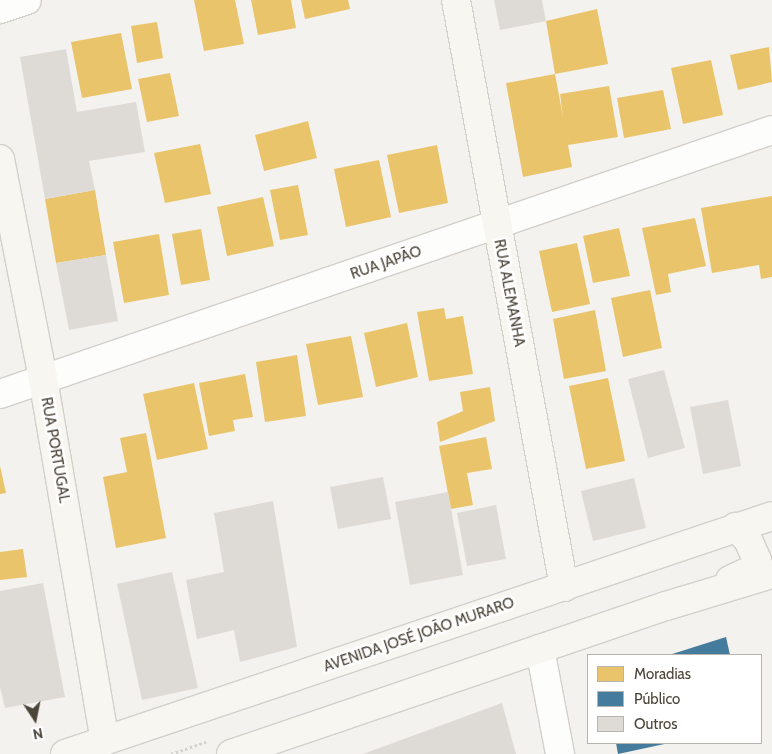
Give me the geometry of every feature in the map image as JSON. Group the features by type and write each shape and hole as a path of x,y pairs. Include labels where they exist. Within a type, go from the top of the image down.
{"main road":[{"name":"RUA ALEMANHA","path":"456,0 496,226 564,586"},
{"name":"RUA PORTUGAL","path":"0,159 43,380 105,741"},
{"name":"AVENIDA JOSÉ JOÃO MURARO","path":"66,754 772,516"},
{"path":"666,606 754,568 755,551 736,527"},
{"path":"231,754 666,606 772,574"}],"street":[{"path":"0,9 27,0"},
{"name":"RUA JAPÃO","path":"0,394 496,226 772,130"},
{"path":"540,649 560,754"}],"building: Moradias":[{"path":"194,0 235,0 244,44 204,51"},
{"path":"251,0 291,0 296,28 258,35"},
{"path":"301,0 348,0 350,9 305,19"},
{"path":"597,9 608,64 555,74 546,21"},
{"path":"157,22 163,58 137,63 131,26"},
{"path":"121,33 132,89 82,98 71,42"},
{"path":"769,47 772,82 738,90 730,55"},
{"path":"711,60 723,115 683,124 671,68"},
{"path":"170,73 179,116 147,122 138,79"},
{"path":"555,74 563,117 560,94 609,86 618,137 568,145 572,167 523,177 506,83"},
{"path":"663,90 671,129 624,138 617,98"},
{"path":"308,121 317,158 264,171 255,135"},
{"path":"200,144 211,194 165,203 154,153"},
{"path":"437,145 448,203 399,213 387,155"},
{"path":"379,160 391,217 346,227 334,169"},
{"path":"298,185 308,235 280,240 270,190"},
{"path":"95,190 106,255 56,263 45,199"},
{"path":"772,196 772,277 761,279 759,265 712,273 701,208"},
{"path":"263,197 274,246 227,256 217,207"},
{"path":"695,218 706,266 668,274 671,292 656,295 642,228"},
{"path":"619,228 630,276 593,283 583,236"},
{"path":"201,229 210,280 181,285 172,234"},
{"path":"159,234 169,295 124,303 113,242"},
{"path":"577,243 590,304 552,312 539,251"},
{"path":"650,290 662,348 623,357 611,298"},
{"path":"444,308 446,319 463,316 473,374 429,381 417,312"},
{"path":"595,310 606,371 564,379 553,319"},
{"path":"407,323 418,377 376,387 364,333"},
{"path":"351,336 363,397 318,405 306,344"},
{"path":"297,355 306,416 265,422 256,362"},
{"path":"245,374 253,417 233,420 235,431 209,436 199,383"},
{"path":"608,378 625,461 586,469 569,386"},
{"path":"194,383 208,449 157,460 143,394"},
{"path":"490,387 495,421 440,442 437,422 463,411 460,392"},
{"path":"146,433 166,538 116,548 103,477 127,472 120,438"},
{"path":"486,437 492,469 467,473 473,505 451,509 439,446"},
{"path":"0,466 6,493 0,494"},
{"path":"23,549 27,577 0,580 0,552"}],"building: Público":[{"path":"726,637 730,654 672,654"},
{"path":"616,744 664,744 618,754"}],"building: Outros":[{"path":"494,0 542,0 546,21 500,30"},
{"path":"66,49 77,112 136,102 145,152 89,161 95,190 45,199 20,57"},
{"path":"106,255 118,321 69,330 56,263"},
{"path":"664,370 685,448 648,458 628,379"},
{"path":"728,400 741,466 703,474 690,407"},
{"path":"383,477 391,519 338,529 330,487"},
{"path":"634,478 646,528 593,541 581,491"},
{"path":"448,492 463,575 410,585 395,502"},
{"path":"273,501 297,647 240,662 234,630 197,639 186,580 224,572 214,513"},
{"path":"496,505 506,559 467,566 457,513"},
{"path":"172,572 198,688 142,700 117,584"},
{"path":"43,583 65,697 5,708 0,687 0,591"},
{"path":"502,703 516,754 363,754"}]}
